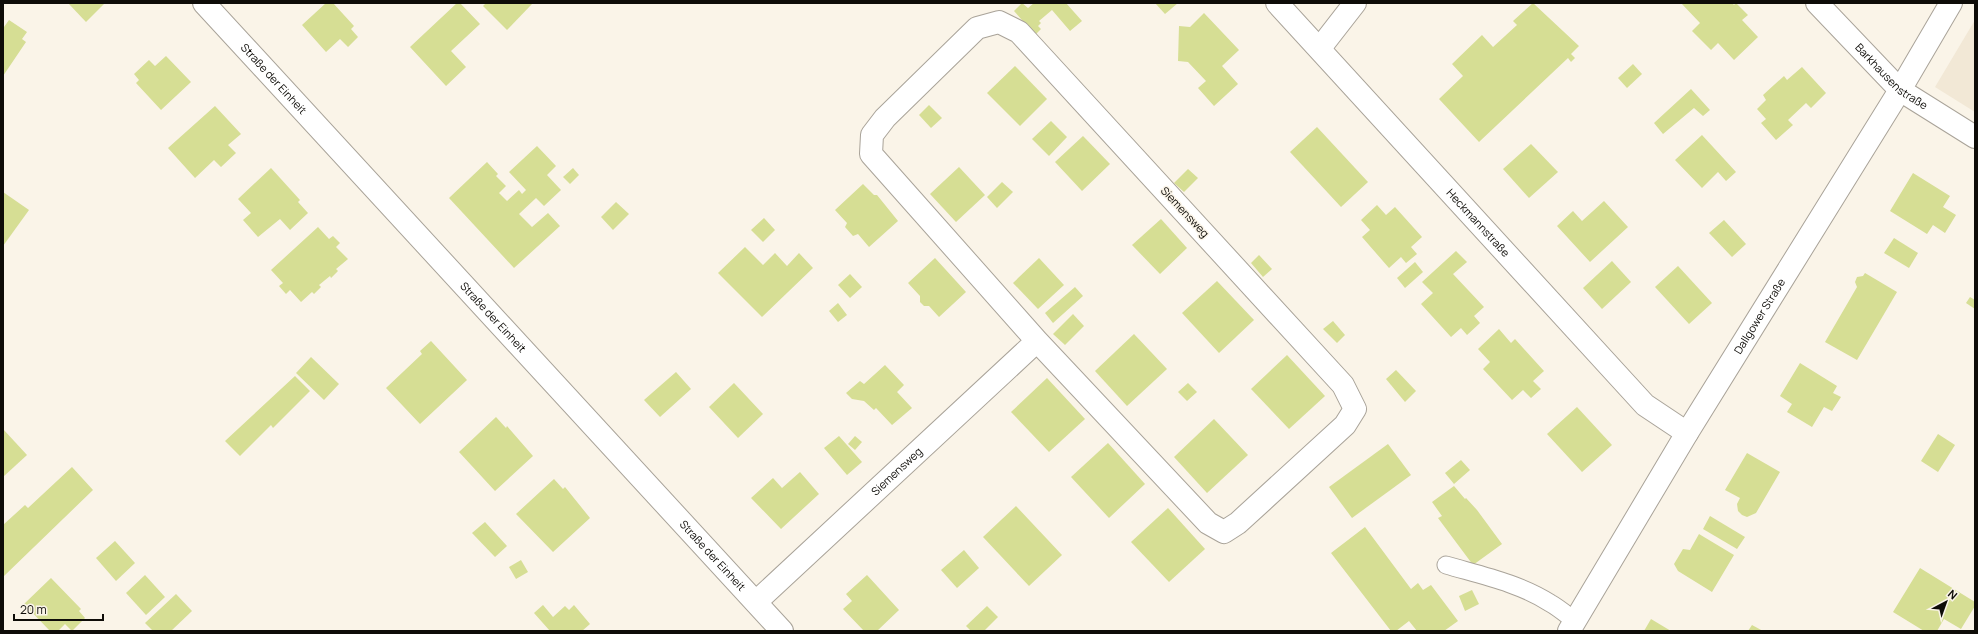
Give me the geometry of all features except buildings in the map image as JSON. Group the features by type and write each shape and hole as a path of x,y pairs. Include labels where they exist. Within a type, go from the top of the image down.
{"street":[{"name":"Straße der Einheit","path":"204,3 782,631"},
{"name":"Heckmannstraße","path":"1277,3 1320,48 1645,405 1687,433"},
{"path":"1320,48 1354,3"},
{"name":"Barkhausenstraße","path":"1817,3 1900,90 1975,137"},
{"name":"Dallgower Straße","path":"1572,626 1687,433 1900,90 1951,3"},
{"name":"Siemensweg","path":"999,22 1019,32 1343,385 1355,409 1345,425 1238,523 1224,532 1208,523 1037,341 871,154 872,135 885,118 977,28 999,22"},
{"name":"Siemensweg","path":"756,602 1037,341"}],"lane":[{"path":"1446,565 1510,584 1537,596 1550,603 1572,626"}],"shaded area":[{"path":"1975,20 1975,112 1935,87"}]}
